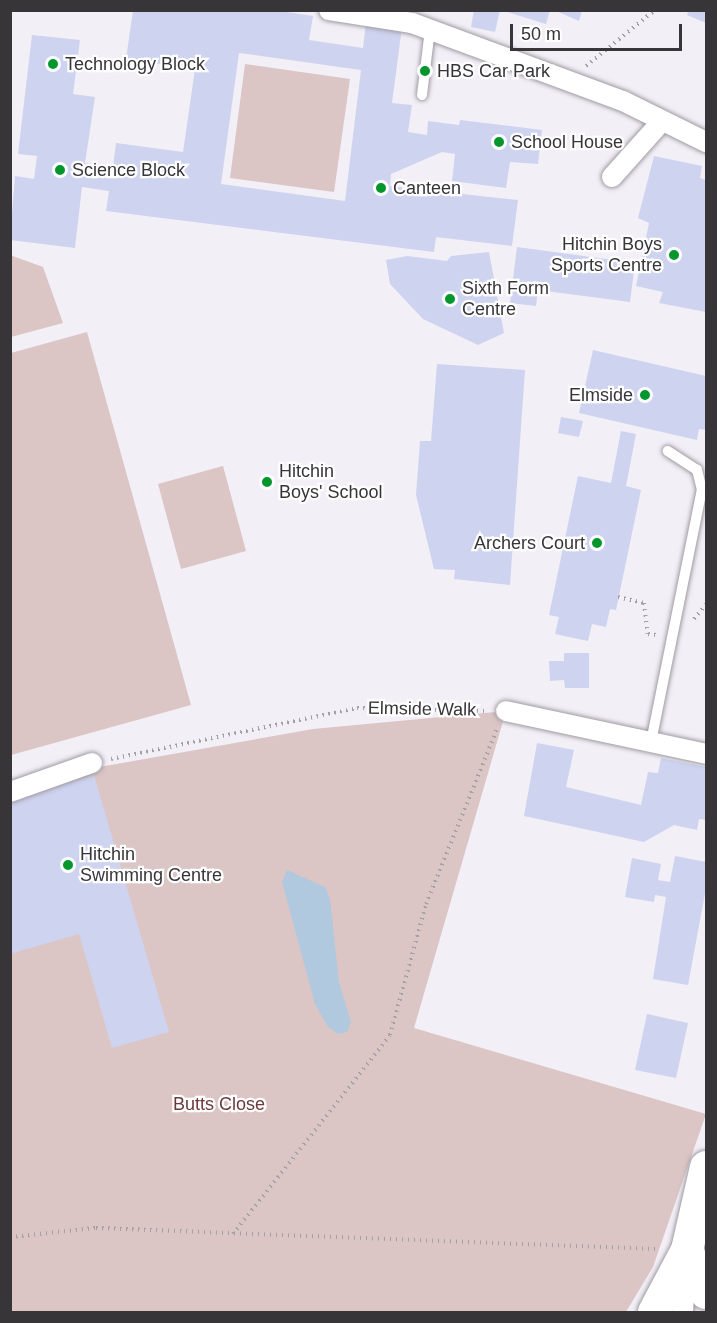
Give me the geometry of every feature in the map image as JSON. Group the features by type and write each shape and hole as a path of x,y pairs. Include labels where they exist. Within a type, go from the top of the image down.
{"main road":[{"path":"654,1312 687,1250 706,1167"},
{"path":"687,1250 706,1293"}],"street":[{"path":"329,10 430,29 571,82 706,142"},
{"path":"612,177 662,121"},
{"path":"506,711 706,754"},
{"path":"10,792 92,763"},
{"path":"683,1312 687,1250"}],"lane":[{"path":"422,95 430,29"},
{"path":"651,742 702,490 697,470 668,451"}],"path":[{"path":"571,82 656,10"},
{"path":"618,597 644,603 648,634 672,638"},
{"name":"Elmside Walk","path":"137,753 357,708 506,711"},
{"path":"232,1234 390,1035 426,904 479,763 506,711"},
{"path":"10,1236 96,1228 687,1250"}],"green space":[{"path":"245,64 350,79 334,192 230,178"},
{"path":"10,255 43,267 63,323 11,337"},
{"path":"87,332 191,705 11,755 11,353"},
{"path":"223,466 246,551 181,569 158,484"},
{"name":"Butts Close","path":"506,711 414,1028 706,1114 653,1267 626,1312 11,1312 11,799 94,768 313,729"}],"water":[{"path":"287,870 325,887 330,899 339,982 351,1022 347,1032 338,1034 328,1027 315,1004 282,882"}],"building":[{"path":"133,10 274,10 313,16 309,40 363,48 366,22 402,27 392,103 412,105 408,132 427,135 428,121 459,125 460,120 542,130 538,164 510,162 506,188 452,181 455,154 442,152 391,174 390,186 518,200 512,246 436,237 434,252 106,211 109,191 82,187 75,248 10,240 15,176 34,179 37,156 18,154 32,35 80,40 73,94 95,97 85,163 113,167 116,143 183,152 195,69 126,59","holes":["239,53 361,70 345,201 221,184"]},
{"path":"474,10 500,10 495,32 471,27"},
{"path":"501,10 550,10 546,24"},
{"path":"554,10 582,10 579,21"},
{"path":"689,10 706,10 706,23 687,15"},
{"name":"Hitchin Boys Sports Centre","path":"654,156 702,166 700,178 706,180 706,312 659,303 663,292 636,286 649,223 638,218"},
{"path":"517,247 635,263 630,302 538,290 536,306 510,303"},
{"name":"Sixth Form Centre","path":"489,252 504,333 478,345 423,319 390,284 386,260 407,256 447,261 451,256"},
{"name":"Elmside","path":"593,350 706,376 706,430 699,429 697,440 579,413"},
{"path":"437,364 525,370 510,585 454,579 455,570 434,569 416,495 420,441 431,441"},
{"path":"561,417 583,421 579,437 558,433"},
{"name":"Archers Court","path":"621,431 636,434 626,486 641,490 616,610 610,609 606,627 592,624 588,641 555,634 559,617 549,615 578,476 611,483"},
{"path":"564,653 589,653 589,688 565,688 564,680 550,681 549,661 564,661"},
{"path":"537,743 574,750 566,787 641,805 648,772 658,773 661,758 706,767 706,820 699,819 697,830 674,825 644,842 524,816"},
{"name":"Hitchin Swimming Centre","path":"94,775 169,1032 112,1048 79,934 10,954 10,799"},
{"path":"675,856 706,862 706,888 688,985 653,979 666,897 655,895 654,902 625,897 632,858 661,864 658,880 670,882"},
{"path":"647,1014 688,1023 676,1078 635,1070"}],"place":[{"name":"Technology Block","path":"53,64"},
{"name":"HBS Car Park","path":"425,71"},
{"name":"School House","path":"499,142"},
{"name":"Science Block","path":"60,170"},
{"name":"Canteen","path":"381,188"},
{"name":"Hitchin Boys Sports Centre","path":"674,255"},
{"name":"Sixth Form Centre","path":"450,299"},
{"name":"Elmside","path":"645,395"},
{"name":"Hitchin Boys' School","path":"267,482"},
{"name":"Archers Court","path":"597,543"},
{"name":"Hitchin Swimming Centre","path":"68,865"}]}
